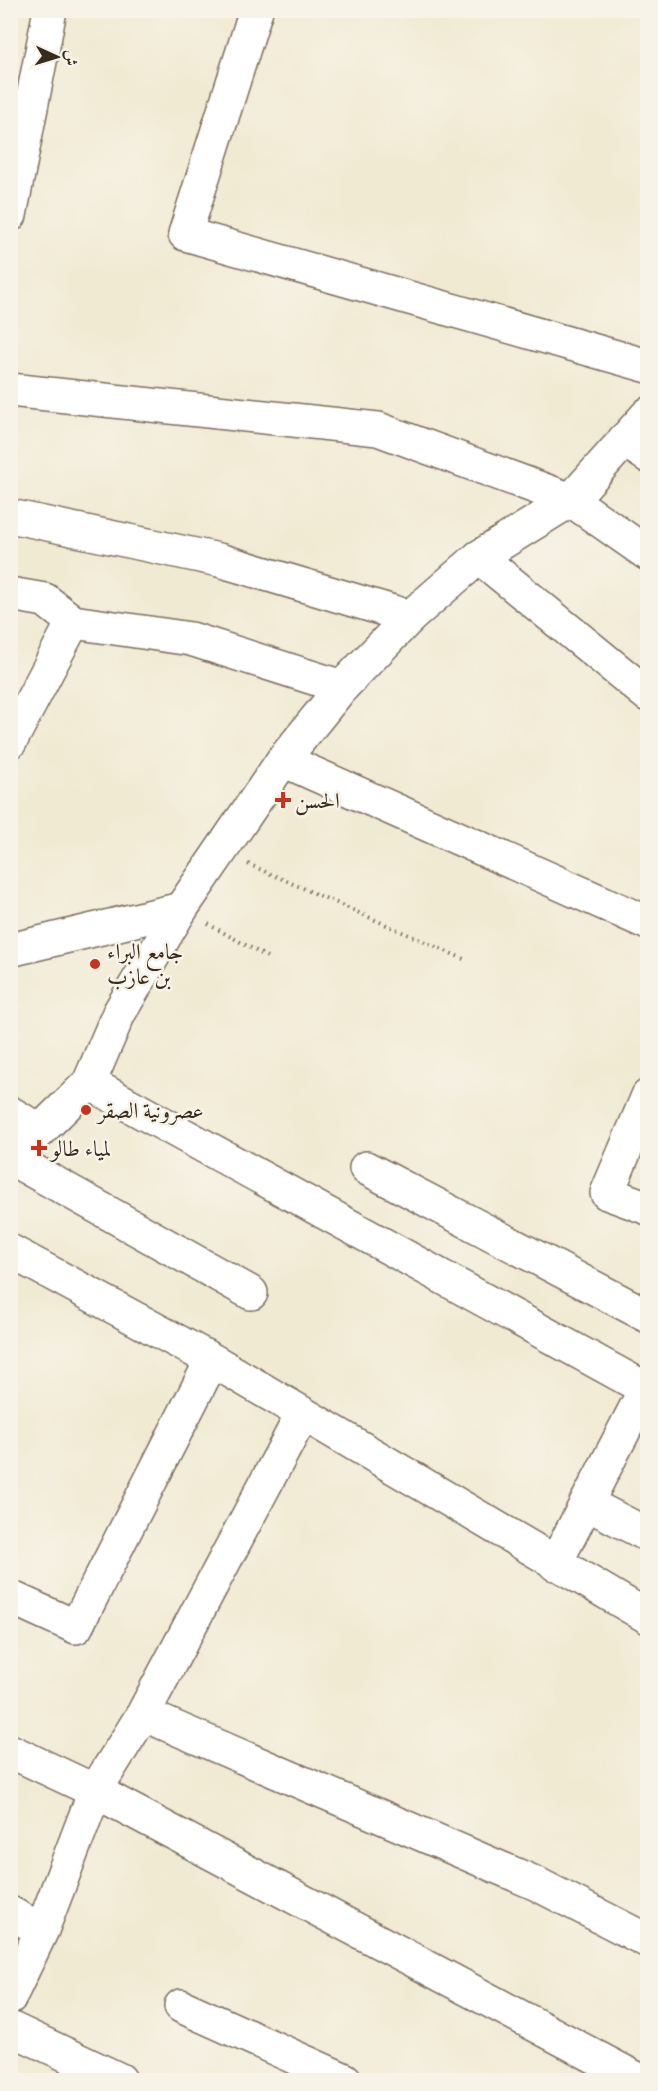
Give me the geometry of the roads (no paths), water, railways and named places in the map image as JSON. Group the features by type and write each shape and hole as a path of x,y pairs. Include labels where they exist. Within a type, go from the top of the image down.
{"street":[{"path":"10,215 50,10"},
{"path":"256,10 184,234 648,366"},
{"path":"10,390 378,429 571,500 648,554"},
{"path":"251,1293 11,1159 89,1083 119,1013 181,909 283,760 342,687 410,617 479,557 571,500 636,448 648,414"},
{"path":"10,516 219,560 410,617"},
{"path":"479,557 648,695"},
{"path":"10,594 45,600 73,622 191,639 342,687"},
{"path":"10,742 73,622"},
{"path":"283,760 648,923"},
{"path":"10,950 181,909"},
{"path":"89,1083 647,1387 555,1564"},
{"path":"648,1096 607,1193 648,1208"},
{"path":"10,1113 40,1131"},
{"path":"366,1168 648,1316"},
{"path":"10,1251 212,1360 648,1617"},
{"path":"10,1597 76,1627 212,1360"},
{"path":"10,1997 42,1930 95,1791 143,1714 302,1415"},
{"path":"586,1503 648,1535"},
{"path":"143,1714 537,1884 648,1941"},
{"path":"10,1751 95,1791 639,2080"},
{"path":"10,1913 42,1930"},
{"path":"181,2006 345,2080"},
{"path":"10,2028 120,2080"}],"place":[{"name":"الحسن","path":"283,800"},
{"name":"جامع البراء بن عازب","path":"95,964"},
{"name":"عصرونية الصقر","path":"86,1110"},
{"name":"لمياء طالو","path":"39,1148"}]}
